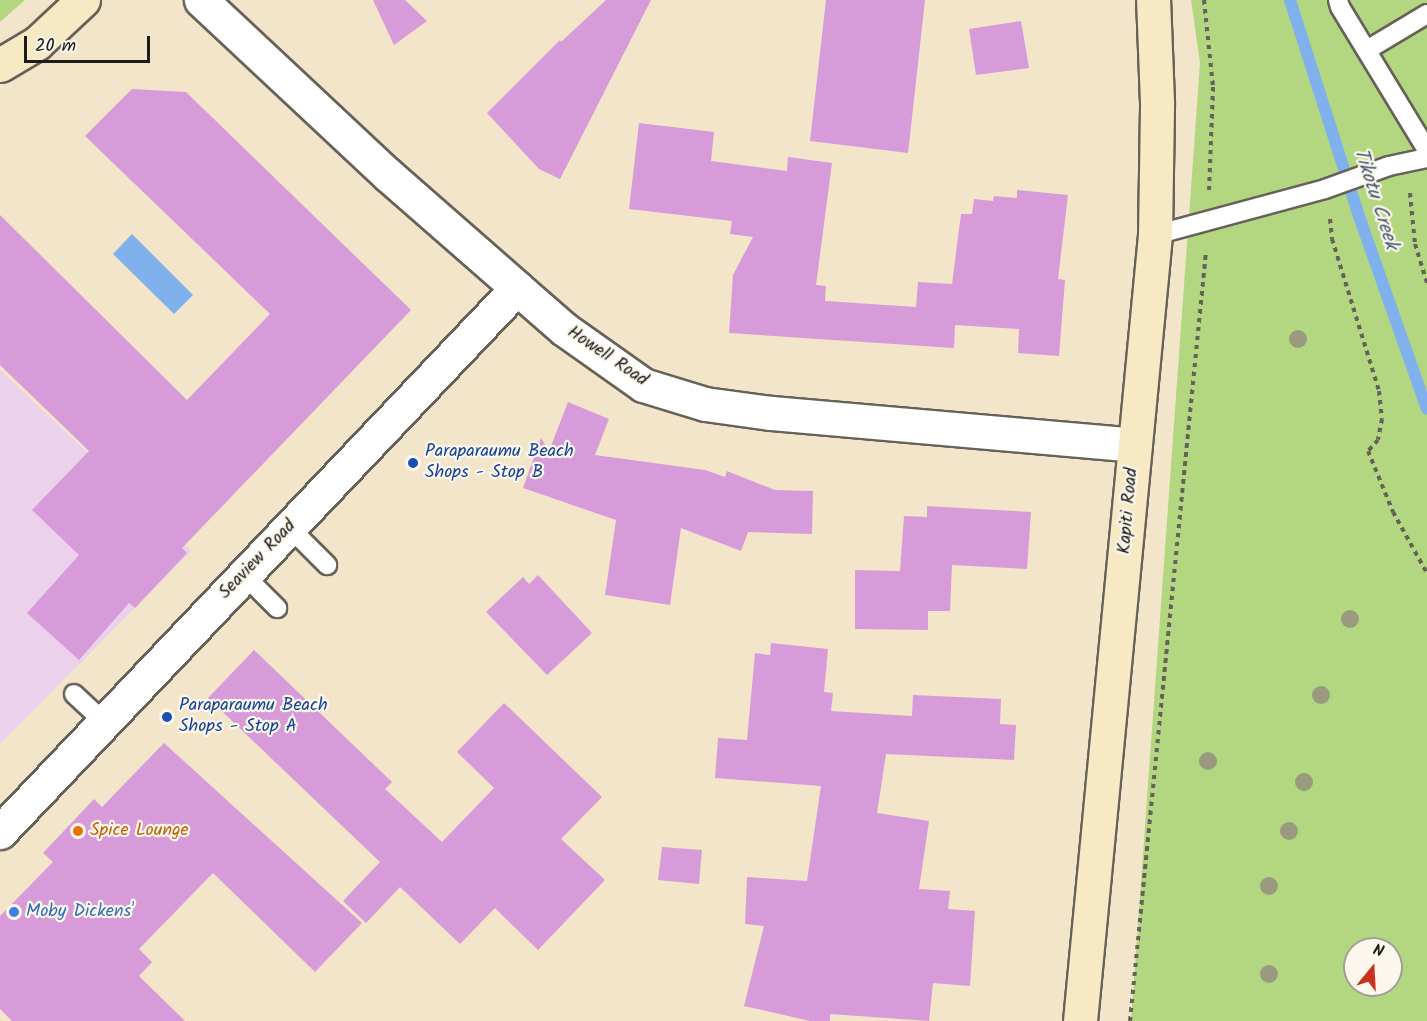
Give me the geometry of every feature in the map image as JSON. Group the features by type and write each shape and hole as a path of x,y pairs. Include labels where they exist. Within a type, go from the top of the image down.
{"main road":[{"path":"0,65 37,43 83,0"},
{"name":"Kapiti Road","path":"1080,1021 1155,235 1156,102 1153,0"}],"street":[{"name":"Howell Road","path":"201,0 387,174 564,329 643,385 705,404 782,414 1135,445"},
{"name":"Seaview Road","path":"0,832 517,288"}],"lane":[{"path":"1338,0 1427,150"},
{"path":"1366,50 1427,15"},
{"path":"1155,235 1330,187 1389,166 1418,160"},
{"path":"289,527 327,565"},
{"path":"244,575 277,608"},
{"path":"74,694 104,722"}],"path":[{"path":"1130,1021 1205,270 1213,87 1204,0"},
{"path":"1418,160 1415,244 1427,284"},
{"path":"1330,187 1332,239 1379,391 1382,419 1378,440 1368,451 1393,512 1427,573"}],"shaded area":[{"path":"0,370 191,551 0,744"}],"green space":[{"path":"0,0 25,0 0,22"},
{"path":"1191,0 1427,0 1427,1021 1131,1021 1200,63"}],"water":[{"path":"132,234 193,295 174,314 113,254"}],"building":[{"path":"373,0 405,0 427,21 394,45"},
{"path":"606,0 651,0 560,179 539,169 487,113 560,40 561,42"},
{"path":"826,0 925,0 908,153 810,141"},
{"path":"1021,21 1029,68 976,75 969,29"},
{"path":"132,89 186,92 411,310 182,548 187,553 135,608 129,603 79,660 27,613 79,555 32,510 89,451 0,365 0,215 187,400 270,314 85,136"},
{"path":"639,123 714,132 711,161 787,171 788,157 832,163 816,285 826,286 825,301 916,307 918,282 952,284 961,214 972,214 974,199 993,201 994,196 1017,198 1017,190 1068,195 1058,279 1065,280 1059,356 1018,353 1019,329 955,325 954,348 729,333 733,275 753,237 730,234 732,221 629,209"},
{"path":"568,402 609,419 595,455 705,470 725,477 727,471 775,490 813,491 812,534 748,532 741,551 681,528 670,605 605,595 616,520 523,488 541,438 549,451"},
{"path":"927,506 1031,512 1027,569 952,565 950,611 928,611 928,630 855,629 855,570 900,571 904,516 927,517"},
{"path":"538,575 592,633 547,675 486,612 523,577 529,584"},
{"path":"771,643 828,649 824,692 833,693 831,711 912,716 913,695 1001,699 1000,724 1016,725 1014,760 886,754 877,813 929,821 919,889 950,891 948,909 975,911 970,986 933,983 929,1021 830,1014 830,1021 810,1021 744,1006 764,926 745,924 747,877 807,881 821,786 715,778 718,738 747,740 755,653 770,655"},
{"path":"254,650 392,782 385,789 442,842 494,788 457,752 504,703 602,797 561,839 605,880 538,950 495,908 460,944 400,887 366,923 343,901 380,862 208,698"},
{"path":"164,743 362,923 315,972 213,873 139,949 152,962 139,976 185,1021 12,1021 0,1009 0,916 53,862 43,853 94,799 102,807"},
{"path":"662,847 702,850 699,884 658,880"}],"waterway":[{"name":"Tikotu Creek","path":"1290,0 1360,219 1427,409"}],"place":[{"name":"Paraparaumu Beach Shops - Stop B","path":"413,463"},
{"name":"Paraparaumu Beach Shops - Stop A","path":"167,717"},
{"name":"Spice Lounge","path":"78,831"},
{"name":"Moby Dickens'","path":"14,912"}]}
